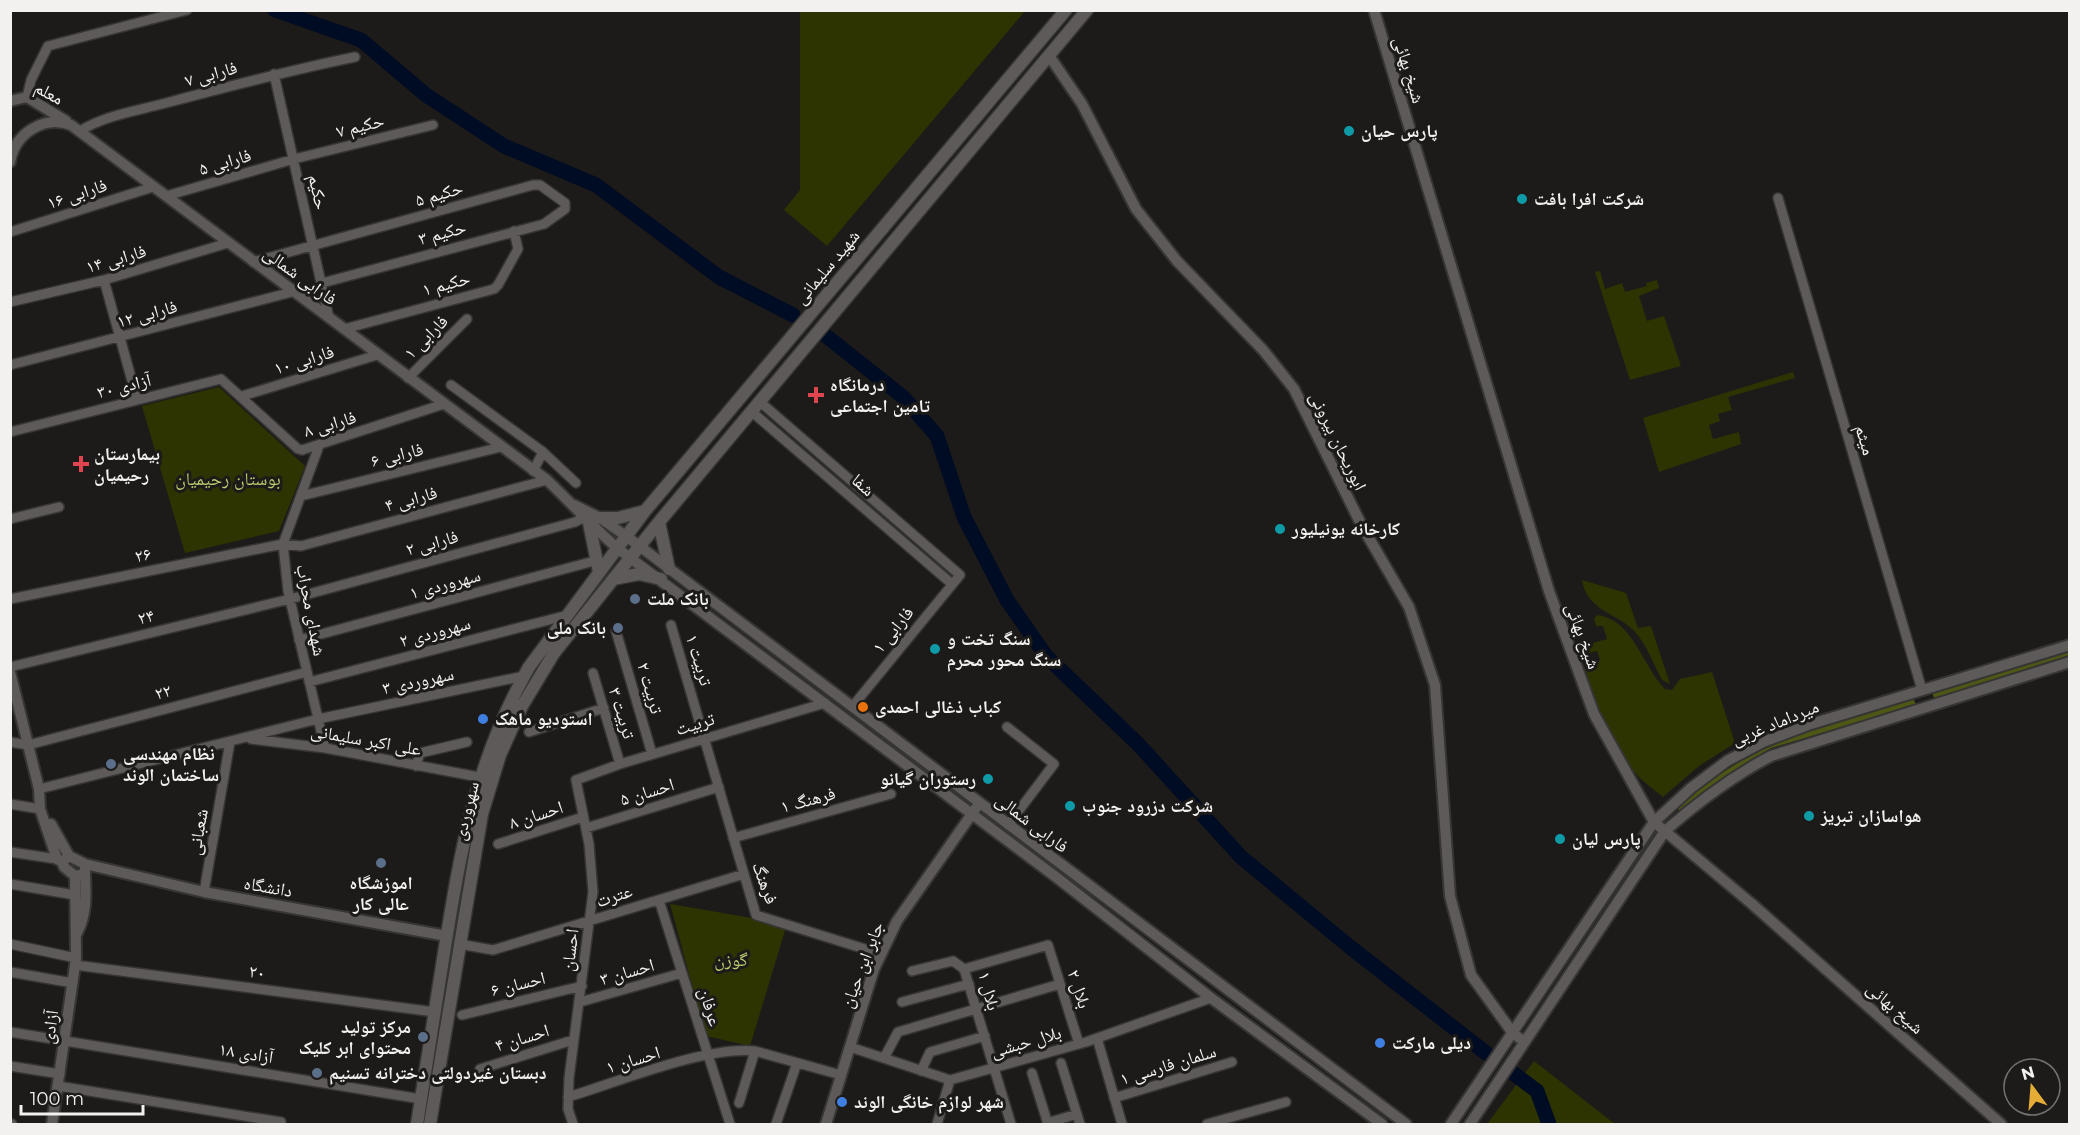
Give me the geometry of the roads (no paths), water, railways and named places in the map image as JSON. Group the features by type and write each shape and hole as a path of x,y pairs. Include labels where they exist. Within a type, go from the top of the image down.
{"main road":[{"name":"شهید سلیمانی","path":"618,548 645,511 1066,10"},
{"name":"شهید سلیمانی","path":"639,546 1087,10"},
{"path":"599,566 591,520 618,518 645,511"},
{"path":"613,579 639,574 669,577 659,522"},
{"name":"سهروردی","path":"430,1125 482,814 500,755 522,706 554,653 639,546"},
{"name":"سهروردی","path":"417,1125 464,838 479,777 497,730 524,676 569,614 599,566 618,548"}],"street":[{"path":"27,97 31,80 48,46 187,10"},
{"name":"شیخ بهائی","path":"1374,10 1549,591 1594,714 1654,822 1752,904 2001,1125"},
{"name":"فارابی ۷","path":"76,128 274,74 355,57"},
{"name":"ابوریحان بیرونی","path":"1050,57 1082,104 1136,209 1177,261 1263,350 1294,389 1362,526 1409,607 1435,685 1450,896 1472,975 1512,1032 1524,1042"},
{"name":"حکیم","path":"274,74 329,318"},
{"name":"معلم","path":"10,101 27,97 76,128"},
{"path":"10,162 25,135 36,126 55,121 76,128"},
{"name":"حکیم ۷","path":"294,159 433,125"},
{"name":"فارابی شمالی","path":"76,128 292,292 547,480 630,557 669,577 852,707 1406,1125"},
{"name":"فارابی ۵","path":"166,196 294,159"},
{"name":"حکیم ۵","path":"253,262 533,185 540,185 566,206"},
{"name":"فارابی ۱۶","path":"10,232 153,187"},
{"name":"میثم","path":"1778,198 1922,690"},
{"name":"حکیم ۳","path":"322,283 544,224 566,206"},
{"name":"حکیم ۱","path":"344,329 494,288 498,285 518,249 514,231"},
{"name":"فارابی ۱۴","path":"10,302 104,280 228,243"},
{"path":"104,280 137,399"},
{"name":"فارابی ۱۲","path":"10,365 292,292"},
{"name":"فارابی ۱","path":"408,378 467,319"},
{"name":"فارابی ۱۰","path":"242,396 377,355"},
{"name":"آزادی ۳۰","path":"10,432 221,379 242,396"},
{"path":"451,385 543,452 576,483"},
{"name":"فارابی ۸","path":"242,396 297,449 319,446 444,404"},
{"name":"شفا","path":"755,406 773,413 960,575"},
{"name":"شفا","path":"755,406 765,422 952,584"},
{"path":"765,422 773,413"},
{"name":"شهدای محراب","path":"319,446 283,544 290,598 325,748"},
{"name":"فارابی ۶","path":"301,495 501,447"},
{"path":"534,471 543,452"},
{"path":"826,475 834,466"},
{"name":"فارابی ۴","path":"283,544 300,546 547,480"},
{"name":"فارابی شمالی","path":"574,505 591,520 626,536 669,577 915,774 972,813 1211,998 1382,1125"},
{"path":"10,519 58,507"},
{"name":"فارابی ۲","path":"290,598 575,522 591,520"},
{"name":"۲۶","path":"10,599 283,544"},
{"name":"سهروردی ۱","path":"299,640 599,566"},
{"name":"فارابی ۱","path":"852,707 960,575"},
{"name":"۲۴","path":"10,667 290,598"},
{"name":"سهروردی ۲","path":"309,682 569,614"},
{"name":"تربیت ۱","path":"671,625 705,738"},
{"name":"تربیت ۲","path":"616,631 652,754"},
{"name":"میرداماد غربی","path":"1451,1125 1654,822 1718,768 1763,742 1808,725 2070,645"},
{"name":"میرداماد غربی","path":"1470,1125 1665,831 1719,786 1771,756 2070,662"},
{"path":"10,672 40,793 57,838 64,867 82,871"},
{"name":"۲۲","path":"28,745 307,672"},
{"name":"تربیت ۳","path":"593,673 621,764"},
{"name":"سهروردی ۳","path":"318,718 524,676"},
{"name":"تربیت","path":"576,780 652,754 825,703"},
{"path":"528,732 604,708"},
{"name":"علی اکبر سلیمانی","path":"40,793 318,718"},
{"path":"1007,727 1054,764 1008,825"},
{"name":"علی اکبر سلیمانی","path":"246,738 325,748 479,777"},
{"name":"فرهنگ","path":"705,738 756,915 881,954"},
{"path":"10,742 28,745"},
{"name":"شعبانی","path":"204,892 230,742"},
{"path":"416,766 420,753 467,742"},
{"name":"احسان","path":"573,1125 568,1097 573,1040 580,1002 593,892 586,828 576,780"},
{"name":"احسان ۵","path":"586,828 719,787"},
{"path":"40,793 40,809 63,859"},
{"name":"فرهنگ ۱","path":"733,838 891,794"},
{"name":"جابر ابن حیان","path":"826,1125 881,954 897,921 979,803"},
{"path":"10,804 40,809"},
{"name":"احسان ۸","path":"498,844 583,817"},
{"path":"10,852 63,859"},
{"name":"دانشگاه","path":"63,859 82,871 447,936"},
{"name":"آزادی","path":"52,1125 66,1040 75,962 77,933 74,921 75,895 82,871"},
{"name":"آزادی","path":"77,933 82,922 86,895 82,871"},
{"name":"عترت","path":"459,944 493,950 744,874"},
{"path":"10,884 75,895"},
{"name":"عرفان","path":"660,900 730,1125"},
{"name":"۲۰","path":"10,944 75,962 435,1012"},
{"name":"بلال ۱","path":"995,1068 964,969 1047,945"},
{"name":"بلال ۲","path":"1047,945 1080,1044"},
{"path":"912,971 953,961 964,969"},
{"path":"10,972 73,982"},
{"name":"احسان ۳","path":"580,1002 682,973"},
{"path":"902,1002 969,984"},
{"path":"884,1058 898,1032 1060,984"},
{"name":"احسان ۶","path":"462,1015 582,986"},
{"name":"بلال حبشی","path":"950,1080 1080,1044 1211,998"},
{"name":"آزادی ۱۸","path":"10,1032 421,1099"},
{"path":"921,1071 930,1052 985,1036"},
{"path":"1097,1038 1122,1125"},
{"name":"احسان ۴","path":"480,1069 573,1040"},
{"path":"850,1047 950,1080 937,1125"},
{"name":"احسان ۱","path":"568,1097 708,1054 741,1050 755,1051 842,1075"},
{"path":"739,1103 755,1051"},
{"name":"سلمان فارسی ۱","path":"1114,1098 1232,1062"},
{"path":"776,1125 797,1063"},
{"path":"1061,1063 1080,1125"},
{"path":"10,1066 60,1074"},
{"path":"995,1068 1011,1125"},
{"path":"1032,1073 1048,1124 1077,1114"},
{"path":"58,1086 281,1122"},
{"path":"1207,1125 1286,1102"}],"waterway":[{"path":"275,10 361,40 426,95 504,146 596,185 719,277 793,315"},
{"path":"825,335 903,397 937,436 964,517 1007,600 1046,656 1139,745 1241,857 1350,947 1486,1053"},
{"path":"1513,1073 1537,1091 1549,1124"}],"place":[{"name":"پارس حیان","path":"1349,131"},
{"name":"شرکت افرا بافت","path":"1522,199"},
{"name":"درمانگاه تامین اجتماعی","path":"816,395"},
{"name":"بیمارستان رحیمیان","path":"81,464"},
{"name":"کارخانه یونیلیور","path":"1280,529"},
{"name":"بانک ملت","path":"635,599"},
{"name":"بانک ملی","path":"618,628"},
{"name":"سنگ تخت و سنگ محور محرم","path":"935,649"},
{"name":"کباب ذغالی احمدی","path":"863,707"},
{"name":"استودیو ماهک","path":"483,719"},
{"name":"نظام مهندسی ساختمان الوند","path":"111,764"},
{"name":"رستوران گیانو","path":"988,779"},
{"name":"شرکت دزرود جنوب","path":"1070,806"},
{"name":"هواسازان تبریز","path":"1809,816"},
{"name":"پارس لیان","path":"1560,839"},
{"name":"اموزشگاه عالی کار","path":"381,863"},
{"name":"مرکز تولید محتوای ابر کلیک","path":"423,1037"},
{"name":"دیلی مارکت","path":"1380,1043"},
{"name":"دبستان غیردولتی دخترانه تسنیم","path":"317,1073"},
{"name":"شهر لوازم خانگی الوند","path":"842,1102"}],"park label":[{"name":"بوستان رحیمیان","path":"228,479"},
{"name":"گوزن","path":"731,960"}]}
